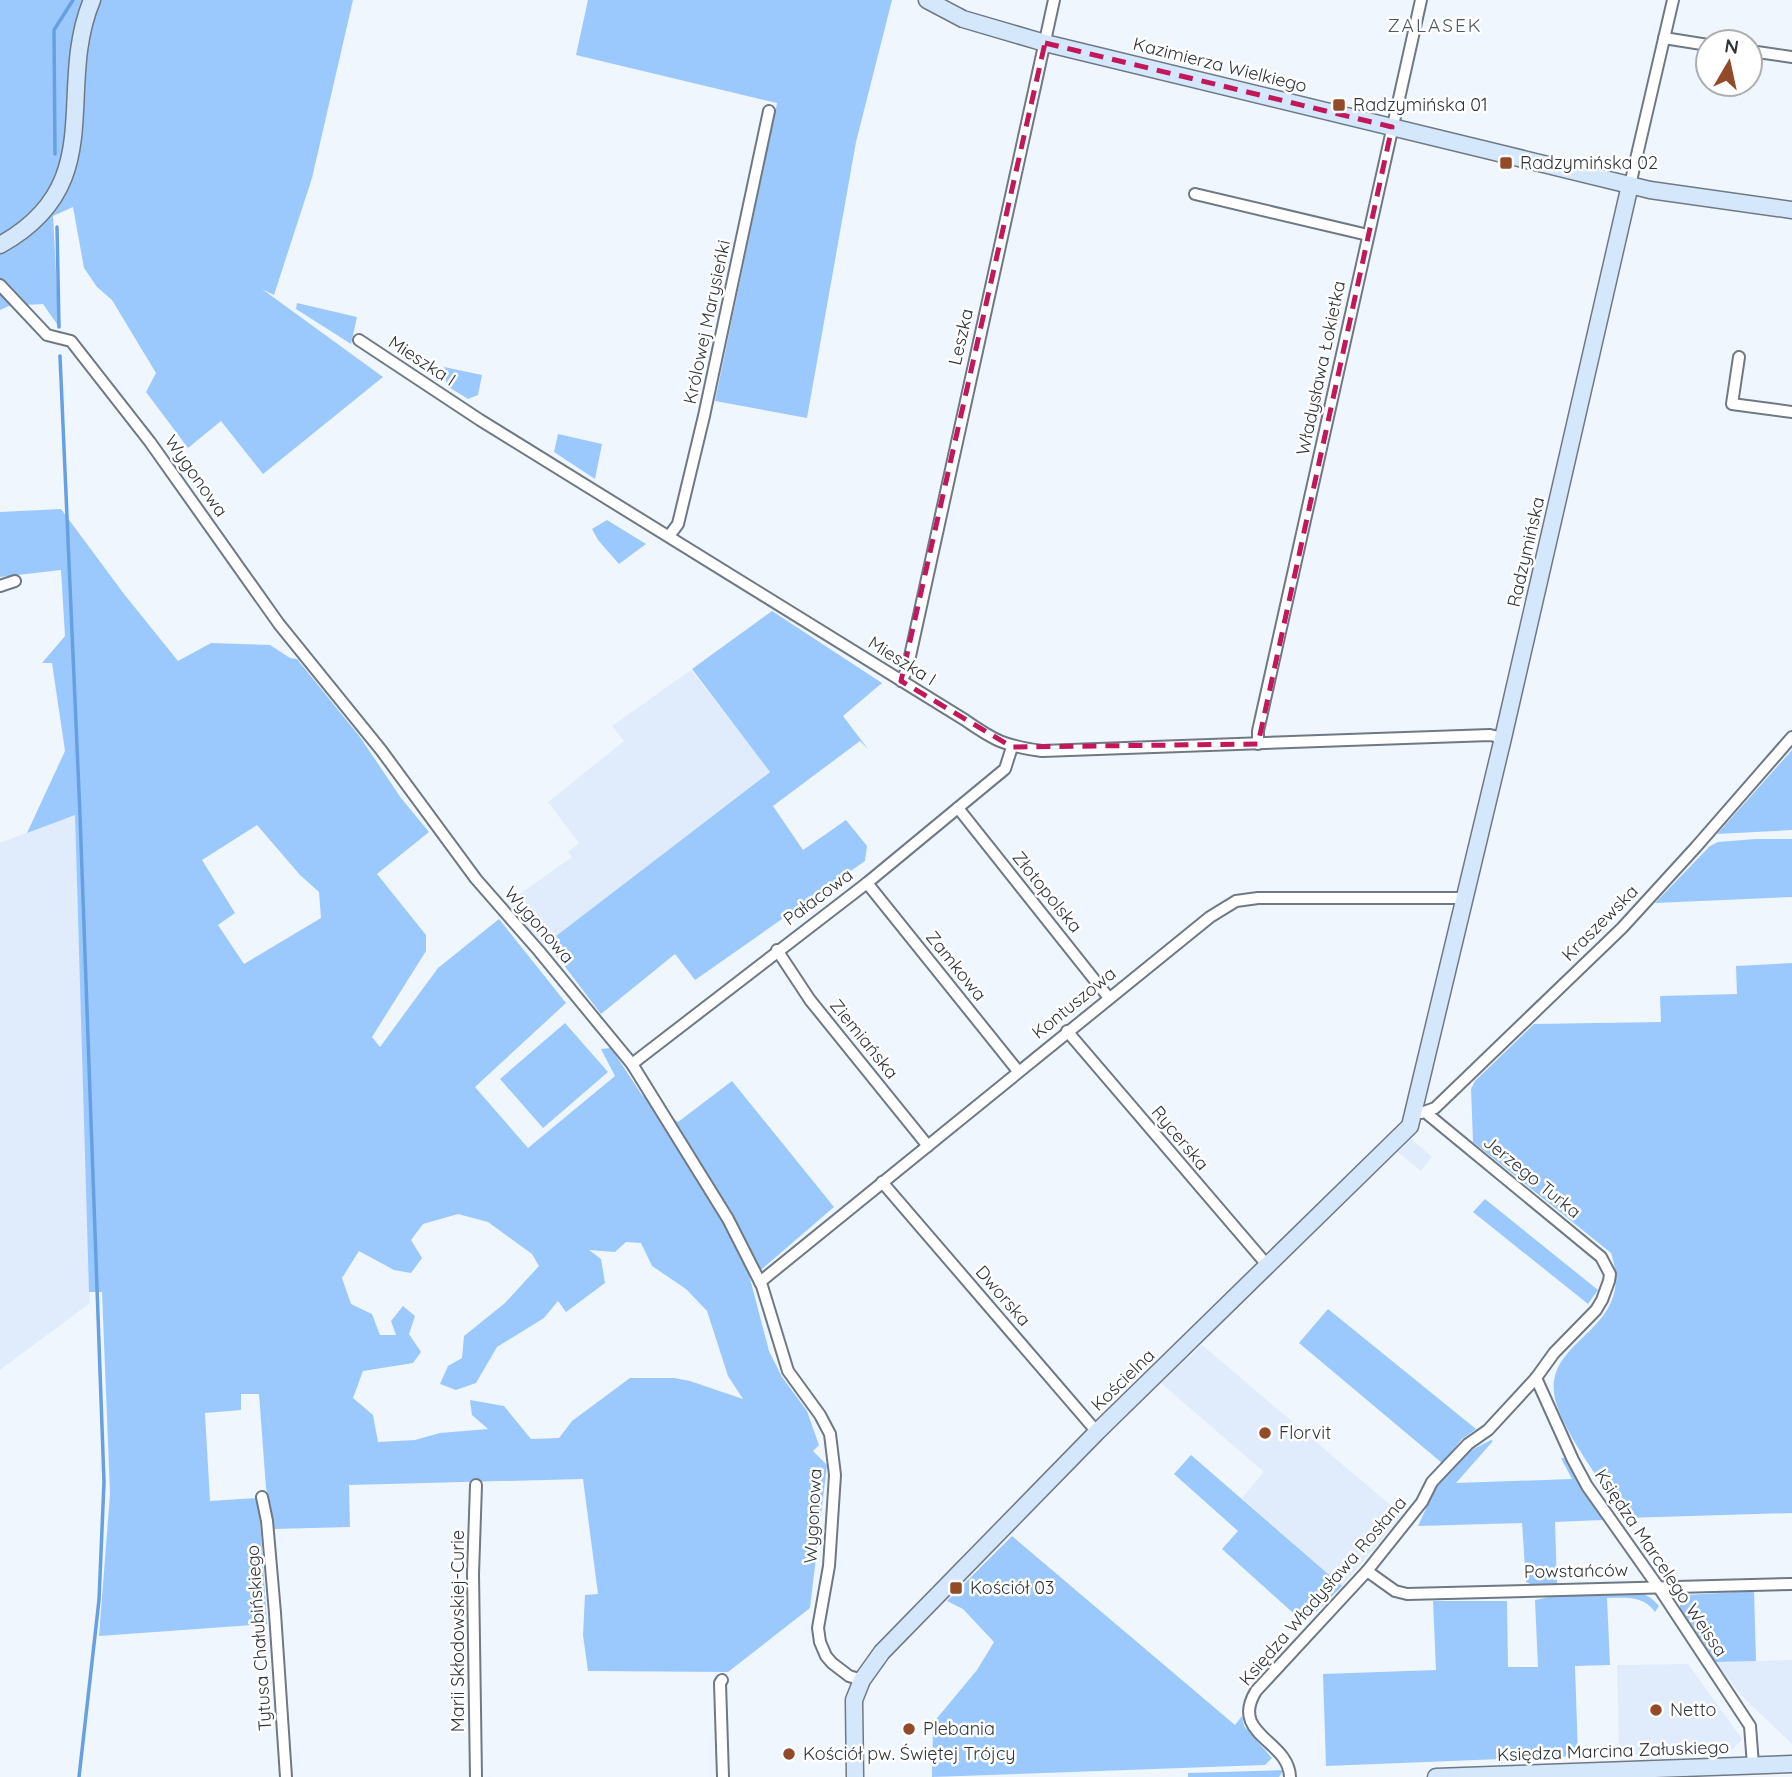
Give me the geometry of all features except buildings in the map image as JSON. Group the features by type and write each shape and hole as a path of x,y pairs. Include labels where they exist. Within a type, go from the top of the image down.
{"street":[{"path":"0,245 27,228 43,211 56,193 67,170 75,136 81,37 92,0"},
{"name":"Kazimierza Wielkiego","path":"927,0 963,19 1045,43 1630,185 1792,210"},
{"name":"Leszka","path":"901,681 907,670 1054,0"},
{"name":"Władysława Łokietka","path":"1258,744 1258,731 1284,609 1313,490 1421,0"},
{"name":"Radzymińska","path":"1420,1112 1465,898 1673,0"},
{"path":"1664,38 1694,43"},
{"path":"1764,53 1792,57"},
{"name":"Królowej Marysieńki","path":"669,536 678,524 704,416 769,111"},
{"path":"1195,194 1368,235"},
{"name":"Wygonowa","path":"0,285 47,335 71,341 150,442 279,624 381,750 476,879 632,1064 728,1219 760,1282 788,1371 820,1415 830,1434 835,1475 829,1566 818,1628 826,1656 839,1670 855,1678"},
{"name":"Mieszka I","path":"359,341 480,420 993,740 1012,747 1042,751 1490,735 1503,738"},
{"path":"1739,357 1732,404 1792,412"},
{"path":"0,586 15,581"},
{"name":"Kraszewska","path":"1420,1112 1435,1108 1622,928 1792,737"},
{"name":"Pałacowa","path":"632,1064 866,883 1005,769 1012,747"},
{"name":"Złotopolska","path":"958,808 1109,998"},
{"name":"Zamkowa","path":"866,883 1018,1071"},
{"name":"Kontuszowa","path":"760,1282 1210,917 1236,901 1288,897 1465,898"},
{"name":"Ziemiańska","path":"777,950 810,1000 928,1146"},
{"name":"Rycerska","path":"1068,1031 1268,1266"},
{"name":"Kościelna","path":"855,1777 855,1678 1097,1432 1402,1136 1420,1112"},
{"name":"Jerzego Turka","path":"1420,1112 1601,1256 1610,1274"},
{"name":"Dworska","path":"882,1182 1097,1432"},
{"name":"Księdza Władysława Rosłana","path":"1290,1777 1290,1766 1284,1757 1257,1733 1249,1720 1252,1697 1294,1647 1367,1571 1422,1502 1432,1482 1468,1444 1488,1430 1554,1353 1596,1310 1607,1289 1610,1274"},
{"name":"Księdza Marcelego Weissa","path":"1536,1377 1587,1486 1750,1726 1753,1765"},
{"name":"Marii Skłodowskiej-Curie","path":"475,1777 473,1574 476,1485"},
{"name":"Tytusa Chałubińskiego","path":"262,1497 273,1587 286,1777"},
{"name":"Powstańców","path":"1367,1571 1395,1591 1407,1594 1792,1584"},
{"path":"855,1678 865,1777"},
{"path":"722,1680 723,1777"},
{"name":"Księdza Marcina Załuskiego","path":"1436,1777 1753,1765 1773,1771 1792,1764"}],"highlighted area":[{"path":"1045,43 1392,127 1258,744 1012,747 901,681"}],"shaded area":[{"path":"0,0 353,0 312,178 274,295 262,289 383,377 263,474 221,421 188,448 146,392 156,373 112,300 97,287 84,268 73,207 53,216 59,327 43,304 9,306 0,310"},
{"path":"588,0 892,0 856,142 807,418 715,401 777,103 576,55"},
{"path":"297,303 357,317 351,344 296,309"},
{"path":"444,367 482,375 478,395 468,399 447,386"},
{"path":"558,434 602,444 595,479 554,452"},
{"path":"61,509 178,661 211,643 270,645 290,658 297,659 360,737 401,798 429,832 377,874 426,935 426,951 372,1037 380,1047 438,968 499,919 566,1003 475,1087 528,1148 615,1076 601,1049 611,1048 642,1095 678,1122 732,1081 834,1207 762,1269 748,1271 769,1351 782,1377 807,1411 819,1445 813,1451 827,1465 810,1608 728,1672 588,1671 583,1635 585,1595 598,1594 583,1479 349,1485 350,1527 274,1529 266,1488 259,1394 241,1394 241,1410 205,1413 210,1501 256,1498 267,1624 99,1636 110,1494 102,1292 89,1292 75,815 27,833 65,751 52,663 42,663 65,636 61,570 0,577 0,512","holes":["257,825 300,875 319,892 321,918 244,964 218,925 235,913 202,860","458,1214 488,1222 532,1254 539,1266 505,1303 464,1336 462,1358 448,1366 440,1384 456,1390 476,1383 497,1347 544,1318 558,1301 566,1312 605,1283 601,1259 589,1250 615,1252 626,1242 641,1243 652,1266 686,1289 707,1311 728,1376 743,1399 674,1378 630,1378 572,1421 559,1438 531,1439 504,1406 470,1400 472,1415 488,1429 440,1433 415,1440 378,1442 373,1415 353,1398 363,1371 413,1363 421,1352 409,1334 415,1316 403,1306 391,1321 396,1335 380,1335 372,1314 351,1304 342,1278 359,1251 394,1270 411,1273 422,1258 411,1240 423,1224"]},
{"path":"607,520 646,544 619,564 592,529"},
{"path":"772,611 882,683 843,716 868,749 860,741 773,806 803,850 846,820 867,846 865,861 695,980 675,954 601,1014 547,943 770,772 692,669"},
{"path":"691,670 770,771 544,946 507,903 572,857 568,852 579,843 548,802 624,741 612,726"},
{"path":"1792,750 1792,830 1717,834"},
{"path":"75,814 90,1303 0,1370 0,843"},
{"path":"1792,839 1792,897 1655,903 1710,846 1718,842"},
{"path":"1792,963 1792,1513 1626,1518 1573,1439 1557,1407 1554,1393 1556,1374 1564,1358 1603,1316 1612,1299 1616,1279 1611,1253 1473,1142 1471,1089 1475,1081 1534,1024 1661,1022 1660,996 1737,994 1736,966"},
{"path":"565,1023 608,1072 543,1128 500,1079"},
{"path":"1411,1139 1432,1157 1421,1171 1398,1152"},
{"path":"1485,1199 1598,1290 1588,1304 1473,1212"},
{"path":"1328,1309 1476,1429 1462,1439 1442,1463 1299,1343"},
{"path":"1202,1345 1402,1515 1342,1586 1242,1498 1264,1472 1161,1383"},
{"path":"1493,1441 1456,1483 1572,1479 1561,1458 1565,1458 1603,1520 1555,1522 1557,1585 1536,1586 1526,1582 1522,1523 1418,1526 1437,1485 1470,1451"},
{"path":"1191,1455 1342,1586 1312,1616 1306,1615 1301,1620 1222,1549 1238,1531 1174,1474"},
{"path":"1012,1536 1235,1725 1242,1716 1244,1726 1272,1758 1265,1765 932,1777 933,1723 977,1670 994,1642 963,1609 947,1601"},
{"path":"1754,1591 1756,1661 1716,1662 1680,1608 1680,1601 1686,1595"},
{"path":"1629,1592 1647,1596 1659,1606 1655,1612 1640,1600 1607,1598 1610,1665 1575,1666 1578,1756 1326,1766 1323,1674 1436,1670 1433,1601 1507,1601 1508,1667 1538,1667 1535,1600"},
{"path":"1792,1660 1792,1744 1740,1694 1716,1662"},
{"path":"1688,1664 1742,1739 1730,1752 1619,1755 1617,1665"},
{"path":"1284,1770 1279,1777 1188,1777 1188,1773"}],"waterway":[{"path":"55,154 54,30 73,0"},
{"path":"57,227 59,327"},
{"path":"60,356 104,1482 99,1600 79,1777"}],"place":[{"name":"Radzymińska 01","path":"1339,105"},
{"name":"Radzymińska 02","path":"1506,163"},
{"name":"Florvit","path":"1265,1433"},
{"name":"Kościół 03","path":"956,1588"},
{"name":"Netto","path":"1656,1710"},
{"name":"Plebania","path":"909,1729"},
{"name":"Kościół pw. Świętej Trójcy","path":"789,1754"}],"district":[{"name":"ZALASEK","path":"1435,25"}]}
